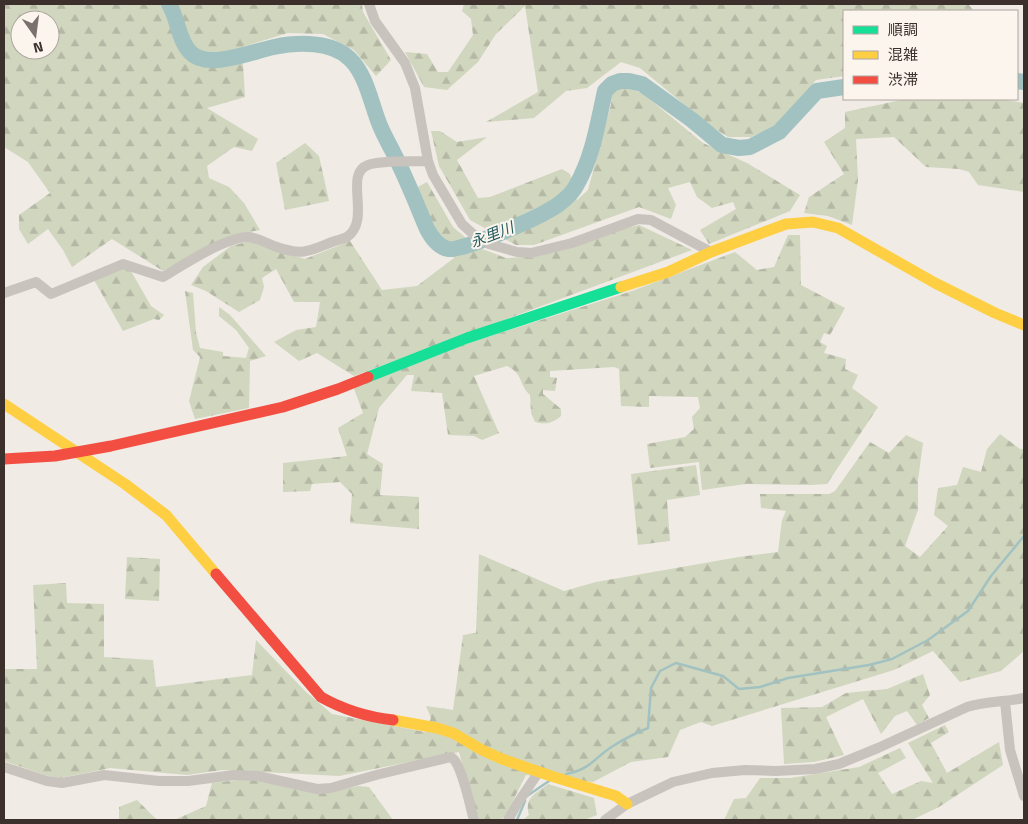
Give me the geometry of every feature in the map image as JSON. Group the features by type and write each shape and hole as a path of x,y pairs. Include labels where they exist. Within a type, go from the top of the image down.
{"street":[{"path":"368,4 376,21 405,63 415,88 423,161 462,224 473,234 489,244 517,252 531,253 572,243 638,219 645,219 652,220 711,252"},
{"path":"4,293 36,282 51,294 123,264 163,277 216,248 242,238 251,237 294,253 310,252 347,237 355,229 358,218 358,172 368,165 423,161"},
{"path":"4,459 55,456 111,446 319,396 468,338 668,272 711,252 786,224 813,222 838,228 935,283 1024,325"},
{"path":"4,404 147,498 166,515 321,697 333,705 354,714 422,725 454,733 483,750 538,773 616,796 627,804"},
{"path":"605,820 627,804 673,782 712,772 776,771 839,764 967,707 979,703 1005,702 1024,698"},
{"path":"1005,702 1010,750 1024,796"},
{"path":"4,767 47,781 62,783 112,775 159,781 188,781 234,775 258,776 317,789 331,788 376,774 451,757 460,769 474,820"},
{"path":"508,820 538,773"}],"green space":[{"path":"4,4 362,4 363,12 391,60 376,76 354,50 323,34 288,33 242,47 245,97 207,108 258,139 252,151 234,147 207,166 209,178 229,187 244,203 260,230 237,234 163,271 112,239 72,267 48,229 28,244 19,229 19,215 50,193 28,162 4,147"},
{"path":"464,4 968,4 973,10 843,10 843,76 816,80 791,112 771,128 751,137 728,137 709,125 640,68 621,62 587,88 566,91 534,118 486,122 538,92 525,6 496,34 478,62 447,90 424,87 405,52 427,54 438,72 448,72 473,35 471,19 462,11"},
{"path":"623,87 642,93 703,143 747,163 800,195 790,211 709,244 700,230 736,209 733,202 712,208 697,197 690,182 668,188 676,205 671,219 639,207 534,245 516,245 470,220 439,166 431,131 440,131 457,142 487,137 457,160 478,198 490,197 562,169 570,174 577,200 588,190 611,105 612,92"},
{"path":"901,100 1006,100 1024,103 1024,192 978,185 969,172 959,169 926,167 894,137 856,139 858,180 852,225 828,216 804,213 809,197 844,174 824,142 845,128 845,112"},
{"path":"305,143 319,156 329,201 285,210 276,163"},
{"path":"427,182 453,227 477,247 506,258 539,256 639,225 692,250 354,376 317,353 299,361 274,342 296,330 316,327 320,302 294,302 276,269 262,278 264,287 260,300 239,312 206,291 191,285 203,267 231,246 250,241 305,259 350,241 382,290 417,286 454,258 450,246 441,240 416,188"},
{"path":"788,235 800,235 801,285 845,308 830,335 824,333 820,342 827,346 824,353 846,359 845,369 858,375 852,388 878,407 827,484 746,484 702,490 699,462 650,468 647,444 685,437 694,429 692,417 700,408 698,397 649,396 649,407 621,406 619,369 614,367 550,371 550,377 557,378 555,391 543,390 543,394 561,409 561,416 549,423 539,423 535,422 531,413 530,395 516,372 507,366 474,376 499,433 482,440 474,436 448,435 442,393 411,391 414,375 407,375 379,408 367,454 383,464 380,495 419,497 419,529 350,523 352,494 340,482 312,484 310,491 283,492 283,463 347,456 338,428 363,413 353,386 453,348 632,291 735,252 757,270 774,267"},
{"path":"123,268 131,271 151,306 164,315 159,320 154,319 123,331 94,280"},
{"path":"185,291 193,293 196,332 200,348 223,352 223,356 246,358 249,348 236,330 219,316 219,307 230,315 266,356 250,361 249,408 195,419 189,401 200,357 193,350"},
{"path":"1000,434 1020,449 1024,449 1024,651 1001,671 960,682 933,651 894,670 712,726 701,722 680,730 668,757 631,762 593,782 526,775 505,816 500,820 477,820 459,752 339,776 223,770 187,775 110,768 61,778 48,776 4,761 4,660 5,669 37,669 33,585 66,583 67,603 104,604 104,657 153,660 156,687 252,675 256,640 305,691 332,714 425,732 431,718 426,706 453,710 463,635 476,633 479,554 564,591 596,582 778,552 782,520 786,511 761,508 760,494 829,494 835,491 870,442 889,453 906,435 923,443 918,480 918,510 905,546 920,557 948,526 934,515 938,488 957,485 963,467 981,472 987,449"},
{"path":"696,465 700,495 667,500 670,541 638,545 631,474"},
{"path":"127,557 160,559 159,601 125,599"},
{"path":"923,674 930,695 922,705 929,718 917,725 907,711 895,716 881,734 863,699 826,717 844,755 814,762 784,764 781,708 822,707 846,693 887,689"},
{"path":"945,725 949,732 931,743 947,773 999,742 1003,765 939,807 912,820 724,820 734,799 746,798 760,778 790,778 859,767 900,748 906,758 878,773 892,794 921,781 933,783 908,743"},
{"path":"246,779 269,782 318,794 358,786 369,787 393,820 174,820 206,806 212,783"},
{"path":"548,784 594,798 597,815 584,820 523,820 529,815 529,800"},
{"path":"137,800 157,820 119,820 119,807"}],"waterway":[{"name":"永里川","path":"169,4 186,47 198,57 207,60 230,58 293,44 324,46 343,53 350,59 361,74 381,128 427,229 438,244 448,249 456,249 483,240 516,226 554,207 568,196 576,186 587,163 605,91 612,84 620,81 642,84 692,120 722,145 739,148 750,147 779,132 817,91 843,87"},
{"name":"永里川","path":"1018,81 1024,82"},
{"path":"566,774 581,770 613,746 648,728 651,688 660,671 676,663 723,676 739,689 760,687 788,678 869,665 892,659 928,640 968,611 991,576 1024,536"},
{"path":"527,796 549,781"},
{"path":"517,820 525,801"}],"traffic: fast":[{"path":"368,377 467,338 621,287"}],"traffic: slow":[{"path":"621,287 668,272 711,252 786,224 813,222 838,228 935,283 995,313 1024,325"},
{"path":"4,404 125,484 166,515 216,574"},
{"path":"393,720 453,733 502,759 616,796 627,804"}],"traffic: jam":[{"path":"4,459 55,456 111,446 283,407 368,377"},
{"path":"216,574 321,697 338,706 356,712 393,720"}]}
